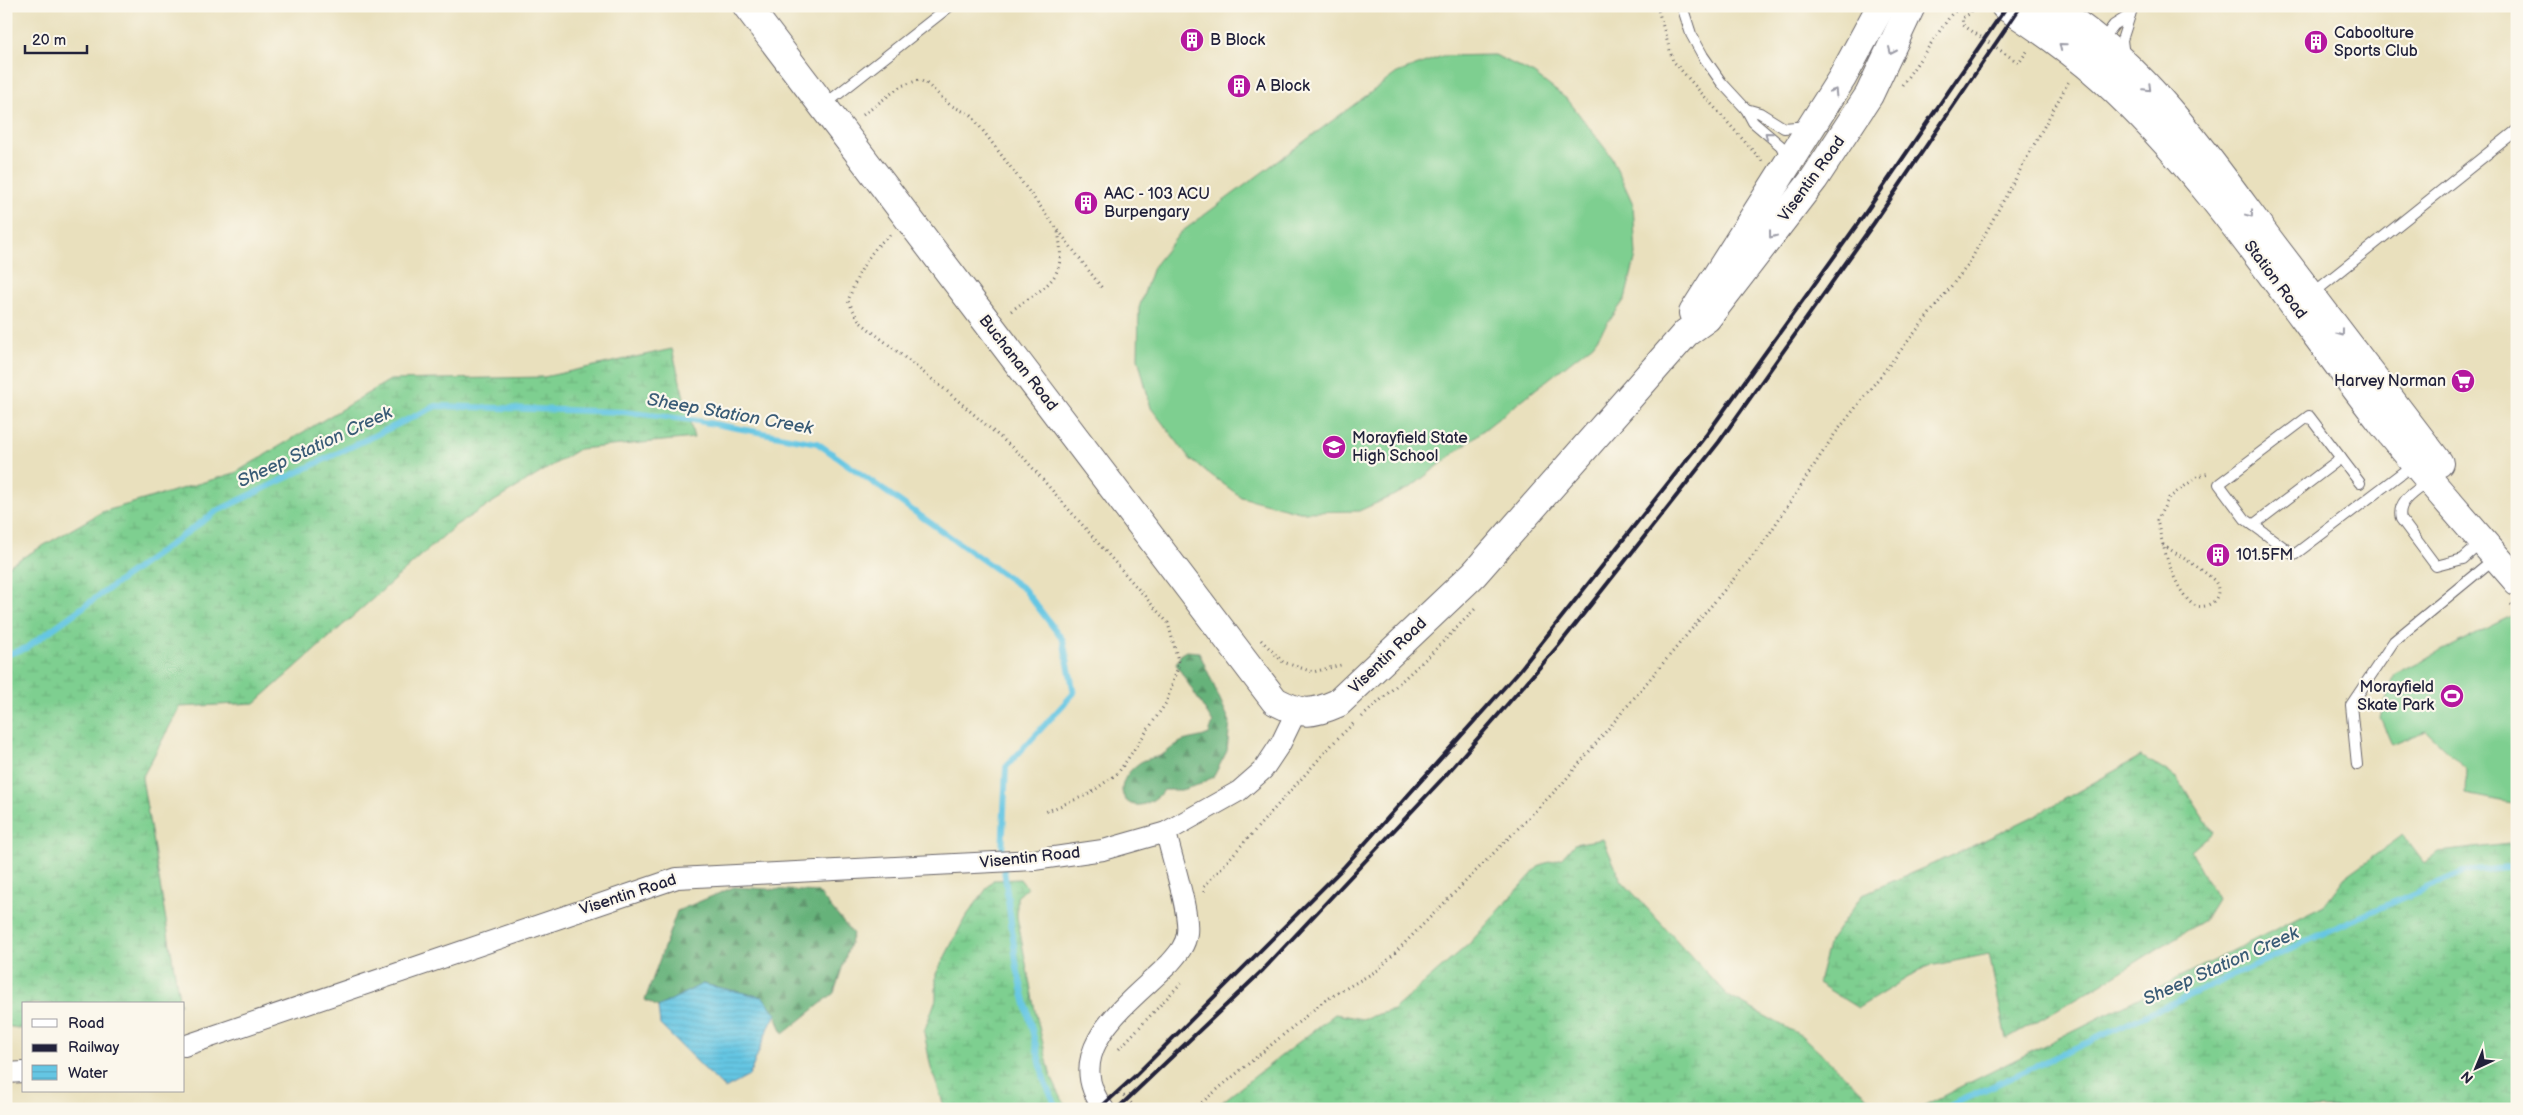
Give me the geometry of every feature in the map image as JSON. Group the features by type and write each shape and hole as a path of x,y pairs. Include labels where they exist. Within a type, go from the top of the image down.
{"main road":[{"name":"Buchanan Road","path":"747,6 1275,701 1296,712"},
{"name":"Visentin Road","path":"1686,333 1695,308 1778,164 1812,125 1862,45 1881,6"},
{"name":"Visentin Road","path":"1296,712 1316,713 1338,703 1474,574 1686,333 1707,318 1814,180 1869,95 1911,6"},
{"name":"Station Road","path":"2005,6 2055,41 2101,77 2163,140 2234,226 2303,301"},
{"name":"Station Road","path":"2049,6 2099,43 2127,67 2182,125 2303,301 2384,425 2430,471 2497,549 2517,581"}],"street":[{"name":"Visentin Road","path":"185,1046 677,878 1034,860 1103,850 1166,832 1240,791 1263,770 1281,742 1296,712"},
{"path":"1104,1109 1090,1081 1091,1056 1097,1039 1107,1025 1175,958 1186,938 1186,912 1166,832"},
{"path":"6,1073 22,1072"}],"lane":[{"path":"822,106 950,6"},
{"path":"1682,6 1691,34 1721,82 1746,109 1753,122 1781,146 1778,164"},
{"path":"2101,77 2099,43 2114,25 2131,11"},
{"path":"2127,67 2122,40 2131,11"},
{"path":"1746,109 1760,113 1784,128 1812,125"},
{"path":"2303,301 2517,130"},
{"path":"2360,483 2309,416 2219,484 2245,519 2294,555 2430,471"},
{"path":"2253,525 2341,458"},
{"path":"2430,471 2405,500 2399,513 2401,519 2436,566 2497,549"},
{"path":"2357,765 2351,705 2394,641 2497,549"}],"path":[{"path":"1657,6 1674,61 1778,164"},
{"path":"1951,14 1961,6"},
{"path":"1972,6 1971,13 1962,18 1963,25 2019,63"},
{"path":"1194,1109 1324,1001 1378,970 1562,784 1762,545 1834,435 1968,265 2072,74"},
{"path":"863,115 906,83 919,80 926,83 950,105 970,115 1102,288"},
{"path":"844,90 867,120"},
{"path":"909,221 882,241 859,270 848,301 860,322 948,392 1023,457 1168,623 1178,664 1166,703 1118,773 1089,794 1045,812"},
{"path":"1011,311 1056,276 1062,249 1058,230"},
{"path":"1007,306 1017,319"},
{"path":"2163,545 2212,578 2218,589 2218,595 2213,602 2202,607 2190,602 2179,585 2163,545 2157,520 2169,498 2206,472 2211,474 2219,484"},
{"path":"1412,633 1431,654"},
{"path":"1258,636 1283,662 1314,672 1344,664"}],"green space":[{"path":"1495,55 1534,74 1568,100 1611,156 1633,204 1636,255 1625,299 1593,344 1410,488 1359,511 1300,512 1241,497 1191,460 1151,408 1138,358 1139,308 1153,267 1180,233 1397,73 1442,56"},
{"path":"672,349 694,438 579,449 456,525 255,703 180,707 142,778 180,1002 22,1002 22,1029 6,1026 6,567 102,512 235,473 390,380 544,377"},
{"name":"Morayfield Skate Park","path":"2515,614 2517,616 2517,804 2466,794 2467,770 2426,731 2392,745 2380,717 2395,674"},
{"path":"1186,651 1199,652 1230,722 1227,751 1214,776 1201,784 1181,790 1164,790 1152,800 1142,805 1132,804 1126,800 1122,793 1123,784 1128,774 1140,762 1160,756 1180,742 1209,734 1213,723 1176,664 1181,654"},
{"path":"2141,756 2178,779 2213,832 2191,851 2217,899 2204,920 2101,984 2006,1039 1989,954 1925,967 1858,1008 1818,983 1829,941 1863,894 1958,853 2038,814"},
{"path":"2403,835 2424,863 2438,852 2510,844 2517,858 2517,1109 1917,1109 2324,905 2345,877"},
{"path":"1603,839 1621,880 1728,996 1802,1036 1880,1109 1213,1109 1335,1014 1362,1019 1393,1010 1470,943 1540,865 1562,858 1574,844"},
{"path":"1020,879 1027,888 1017,897 1017,917 1035,1010 1051,1077 1067,1109 945,1109 931,1068 924,1032 936,999 936,974 965,918 993,880"},
{"path":"734,887 818,892 853,934 834,993 783,1034 776,1014 762,997 703,984 658,1007 645,1000 677,911"}],"water":[{"path":"702,984 763,997 776,1014 749,1076 725,1089 660,1025 658,1007"}],"waterway":[{"name":"Sheep Station Creek","path":"6,655 26,648 217,511 436,406 624,412 693,420 817,443 1024,589 1063,640 1074,693 1006,767 1002,854 1017,968 1045,1083 1058,1109"},
{"name":"Sheep Station Creek","path":"1943,1109 2348,922 2463,872 2517,867"},
{"name":"Sheep Station Creek","path":"1674,1109 1737,1109"}],"railway":[{"path":"1099,1109 1135,1076 1343,868 1519,671 1707,434 1864,215 2007,6"},
{"path":"1117,1109 1263,970 1445,776 1559,645 1719,442 1874,223 2021,6"}],"place":[{"name":"B Block","path":"1192,40"},
{"name":"Caboolture Sports Club","path":"2316,42"},
{"name":"A Block","path":"1239,86"},
{"name":"AAC - 103 ACU Burpengary","path":"1086,203"},
{"name":"Harvey Norman","path":"2463,381"},
{"name":"Morayfield State High School","path":"1334,447"},
{"name":"101.5FM","path":"2218,555"},
{"name":"Morayfield Skate Park","path":"2452,696"}]}
